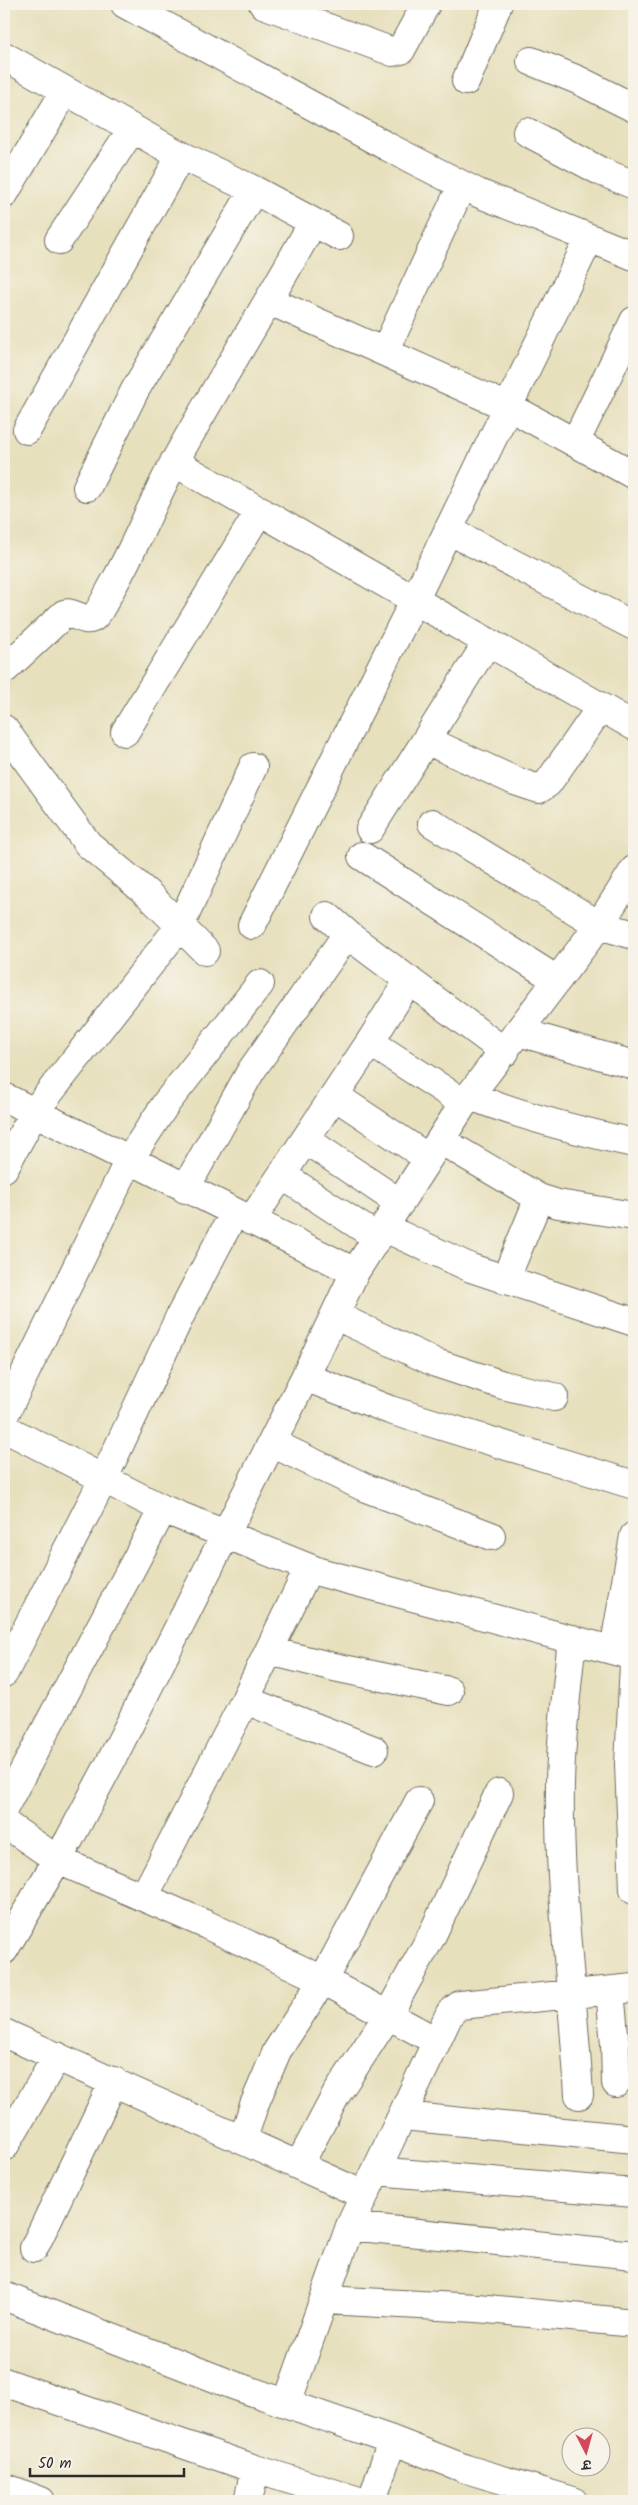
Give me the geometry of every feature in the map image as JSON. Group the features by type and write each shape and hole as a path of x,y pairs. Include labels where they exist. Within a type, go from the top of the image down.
{"street":[{"path":"125,4 462,185 589,239 634,255"},
{"path":"263,4 393,52 402,50 426,4"},
{"path":"466,81 498,4"},
{"path":"4,56 132,129 254,190 339,236"},
{"path":"531,61 578,80 634,108"},
{"path":"4,194 65,91"},
{"path":"59,240 132,129"},
{"path":"527,132 600,171 634,185"},
{"path":"26,430 181,155"},
{"path":"385,352 462,185"},
{"path":"87,487 135,390 254,190"},
{"path":"4,670 64,614 68,612 87,620 95,616 122,569 174,462 270,301 313,222"},
{"path":"252,925 414,601 589,239"},
{"path":"270,301 508,406 634,475"},
{"path":"575,443 634,321"},
{"path":"174,462 260,510 486,643 634,726"},
{"path":"125,732 260,510"},
{"path":"448,530 634,626"},
{"path":"370,829 486,643"},
{"path":"426,740 515,781 539,788 548,783 601,707"},
{"path":"4,729 88,844 148,894 205,951"},
{"path":"4,1168 35,1112 180,926 253,768"},
{"path":"432,823 599,925 634,935"},
{"path":"362,856 557,980"},
{"path":"4,1950 58,1860 226,1536 336,1316 355,1272 468,1099 599,925 634,870"},
{"path":"327,916 347,934 409,980 512,1042 634,1065"},
{"path":"185,1189 251,1071 347,934"},
{"path":"4,1673 103,1480 180,1316 242,1217 282,1176 409,980"},
{"path":"4,1416 129,1160 167,1102 260,984"},
{"path":"370,1042 468,1099 557,1125 634,1142"},
{"path":"335,1096 434,1149 539,1198 558,1204 634,1216"},
{"path":"4,1097 185,1189 355,1272"},
{"path":"306,1140 400,1203"},
{"path":"282,1176 381,1233 470,1268 634,1322"},
{"path":"505,1280 539,1198"},
{"path":"336,1316 436,1363 502,1385 554,1397"},
{"path":"305,1378 390,1410 634,1485"},
{"path":"4,1428 163,1510 309,1568 572,1639 627,1657"},
{"path":"272,1443 366,1488 491,1536"},
{"path":"4,1808 163,1510"},
{"path":"634,1536 627,1657 628,1764 634,1890"},
{"path":"144,1897 245,1700 309,1568"},
{"path":"572,1639 565,1699 560,1784 563,1878 579,2095"},
{"path":"269,1651 334,1668 449,1691"},
{"path":"245,1700 374,1750"},
{"path":"299,2165 336,2095 388,2015 432,1935 499,1793"},
{"path":"243,2139 267,2070 277,2051 323,1980 419,1801"},
{"path":"4,1822 58,1860 144,1897 323,1980 436,2041"},
{"path":"287,2403 350,2226 450,2012 460,2005 622,1990 615,2044 616,2083"},
{"path":"4,2033 364,2195"},
{"path":"4,2147 57,2056"},
{"path":"34,2248 114,2081"},
{"path":"403,2116 634,2139"},
{"path":"376,2171 634,2193"},
{"path":"350,2226 540,2247 634,2255"},
{"path":"325,2300 477,2308 634,2323"},
{"path":"7,2305 392,2440 466,2469 573,2501"},
{"path":"4,2382 255,2470 359,2501"},
{"path":"372,2501 392,2440"},
{"path":"248,2501 255,2470"},
{"path":"4,2487 40,2501"}]}
